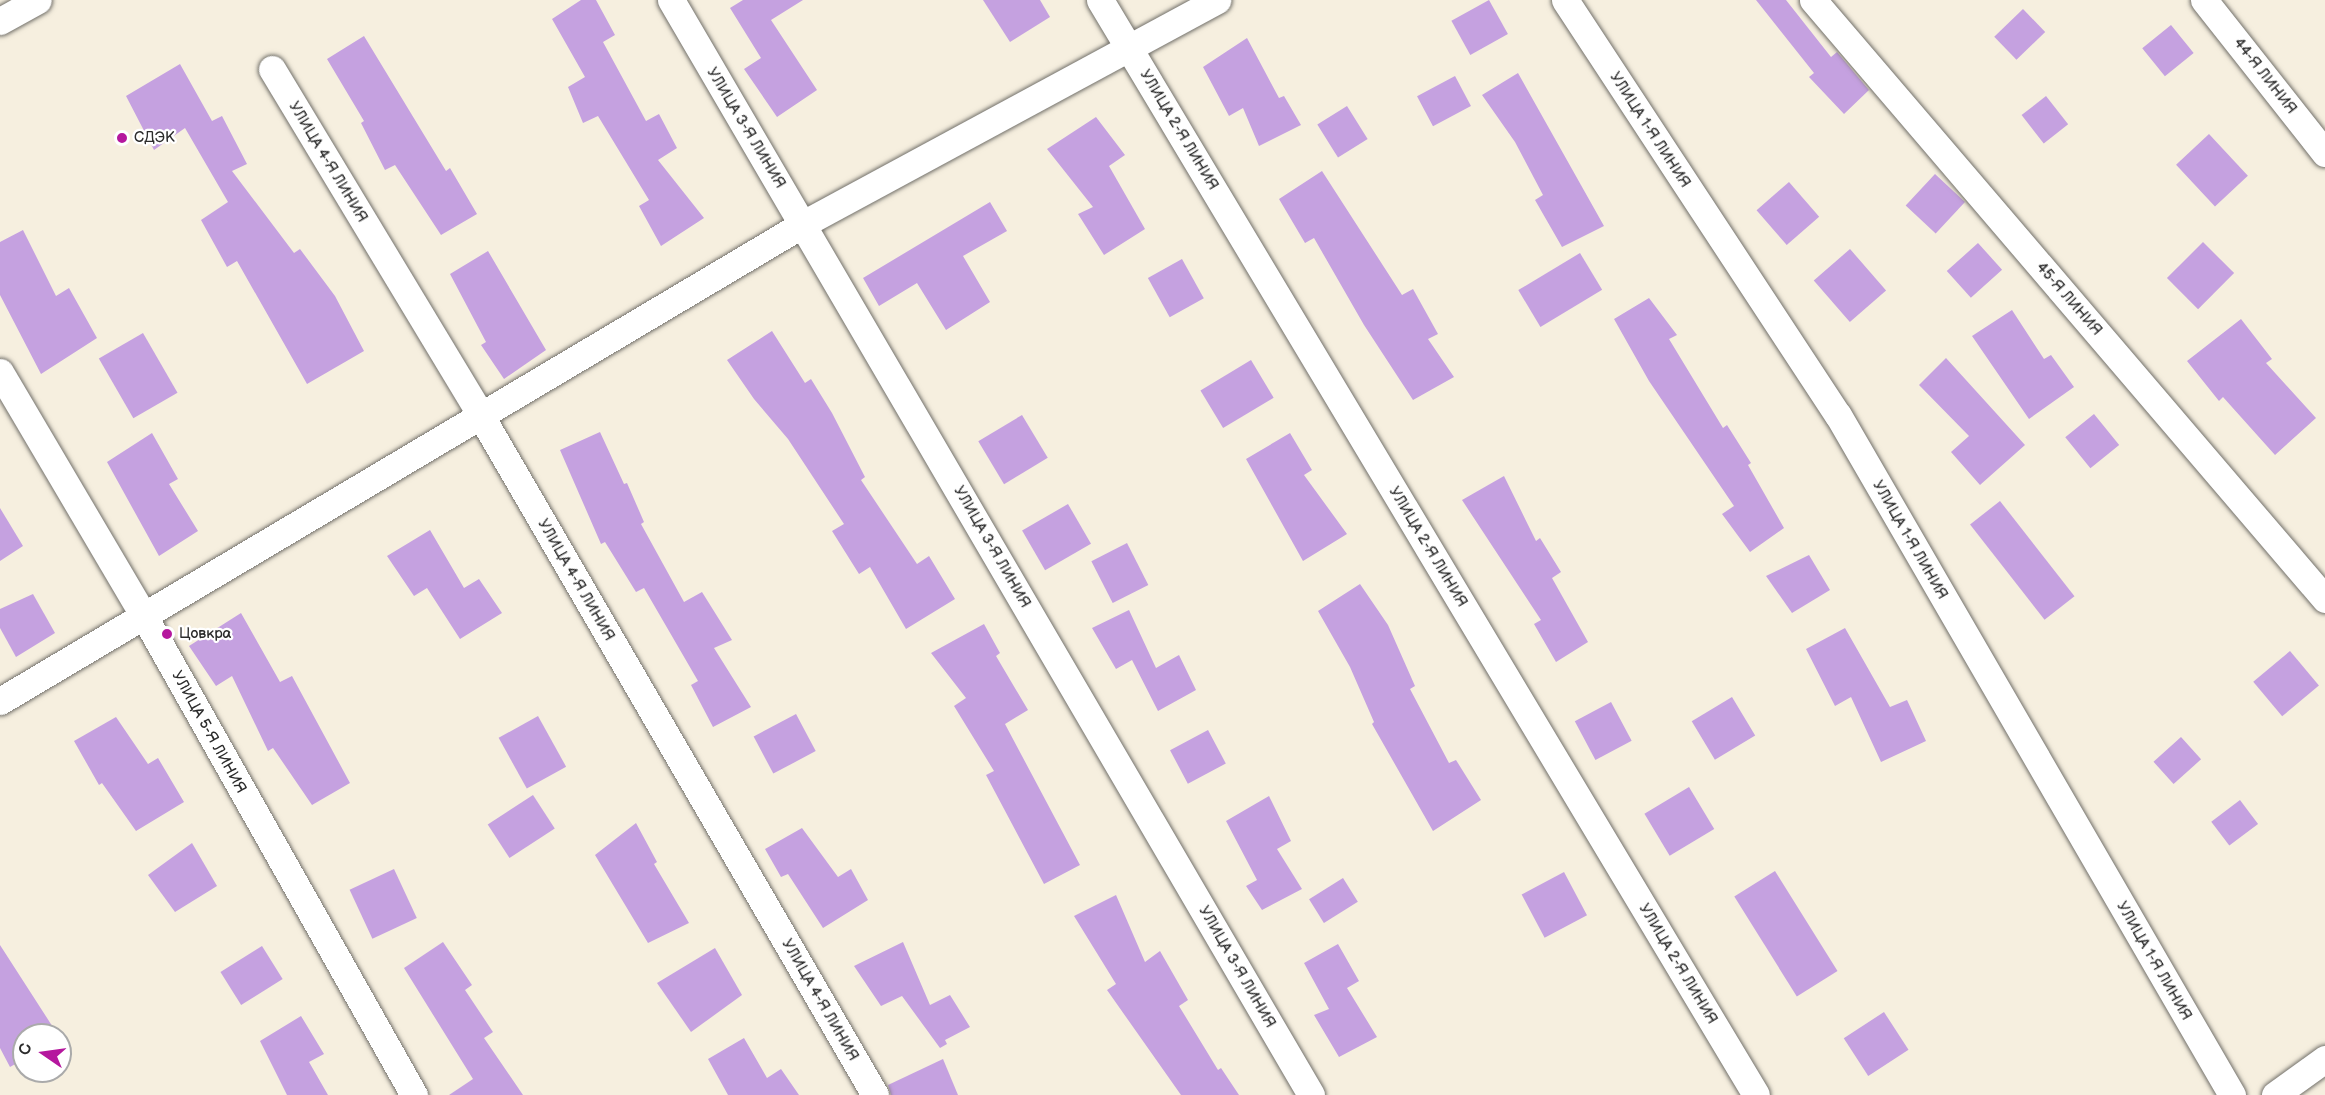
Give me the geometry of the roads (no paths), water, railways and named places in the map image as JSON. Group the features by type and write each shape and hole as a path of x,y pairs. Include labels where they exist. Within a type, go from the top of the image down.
{"street":[{"path":"0,21 38,0"},
{"name":"УЛИЦА 3-Я ЛИНИЯ","path":"671,0 1311,1095"},
{"name":"УЛИЦА 2-Я ЛИНИЯ","path":"1100,0 1756,1095"},
{"path":"0,701 803,224 1217,0"},
{"name":"УЛИЦА 1-Я ЛИНИЯ","path":"1565,0 1838,415 2232,1095"},
{"name":"45-Я ЛИНИЯ","path":"1813,0 2325,599"},
{"name":"44-Я ЛИНИЯ","path":"2204,0 2325,153"},
{"name":"УЛИЦА 4-Я ЛИНИЯ","path":"272,69 481,416 875,1095"},
{"name":"УЛИЦА 5-Я ЛИНИЯ","path":"0,372 144,616 414,1095"},
{"path":"2275,1095 2325,1059"}],"place":[{"name":"СДЭК","path":"122,138"},
{"name":"Цовкра","path":"167,634"}]}
